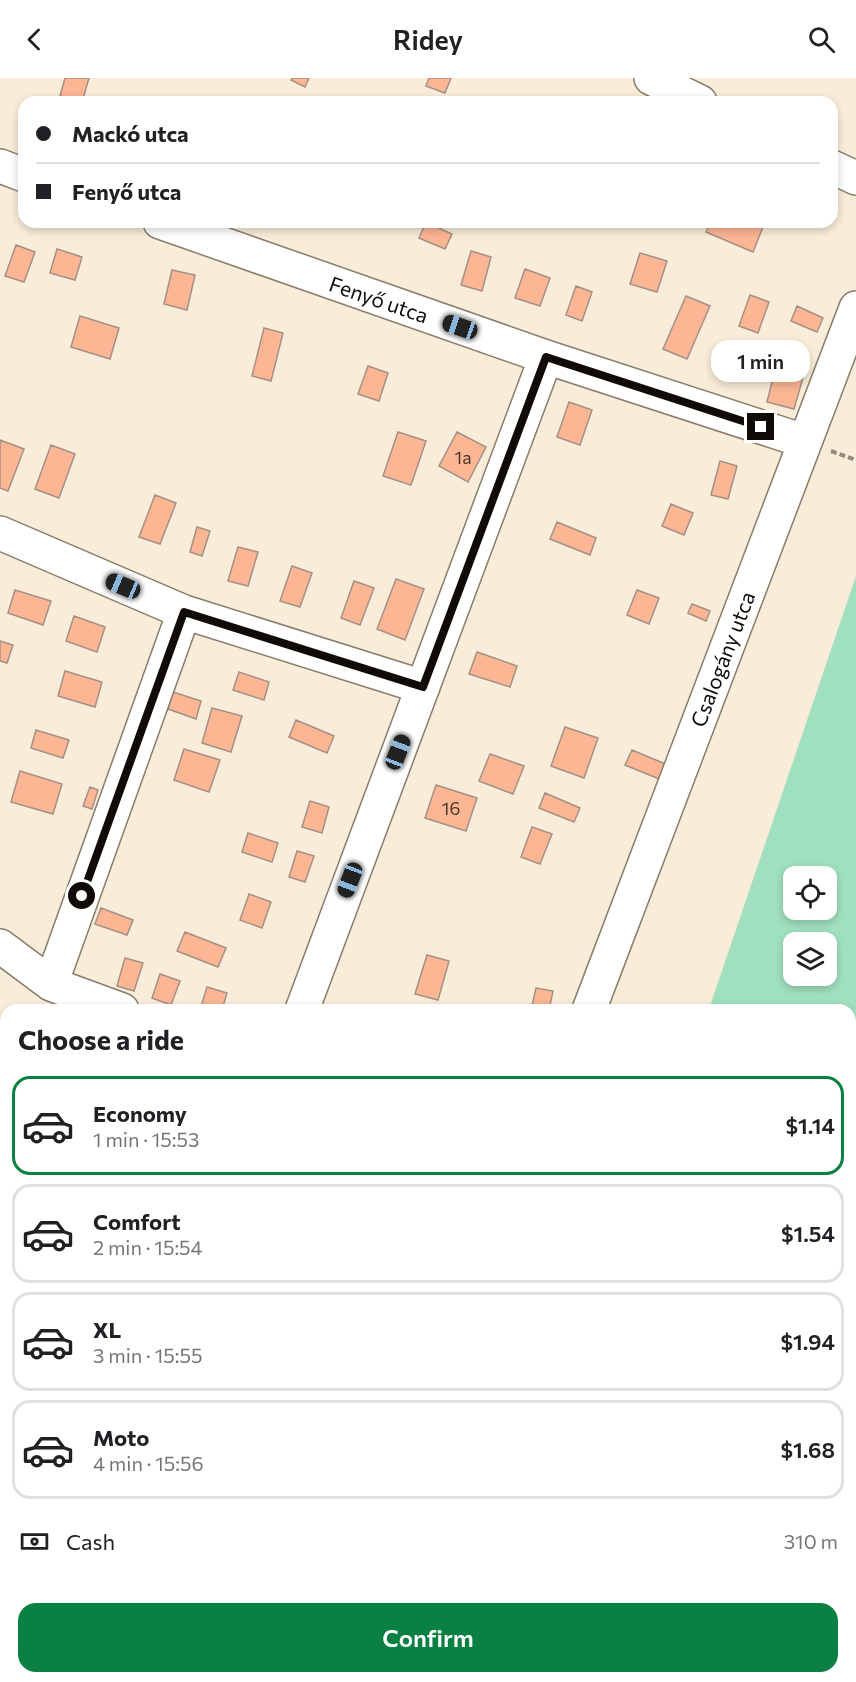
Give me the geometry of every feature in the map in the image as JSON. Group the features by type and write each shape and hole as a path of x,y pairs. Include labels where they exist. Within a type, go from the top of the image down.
{"street":[{"path":"651,78 688,96"},
{"path":"0,166 18,173"},
{"path":"838,170 856,178"},
{"name":"Fenyő utca","path":"177,228 546,357 804,441"},
{"name":"Csalogány utca","path":"591,1004 856,308"},
{"path":"304,1004 546,357"},
{"path":"0,533 184,612 423,687"},
{"path":"51,984 184,612"},
{"path":"0,946 51,984 106,1004"}],"green space":[{"path":"856,576 856,1004 711,1004"}],"building":[{"path":"65,78 89,78 84,96 60,96"},
{"path":"309,78 305,87 291,80"},
{"path":"429,78 451,78 445,93 426,86"},
{"path":"423,228 439,228 452,234 445,249 419,238"},
{"path":"708,228 763,228 753,252 706,232"},
{"path":"16,245 35,252 24,282 5,276"},
{"path":"57,249 82,257 75,280 50,273"},
{"path":"471,251 491,257 482,291 461,285"},
{"path":"640,253 667,261 657,292 630,284"},
{"path":"525,269 550,278 540,306 515,298"},
{"path":"172,270 195,275 187,310 164,304"},
{"path":"576,286 592,292 582,321 566,315"},
{"path":"750,295 769,302 758,333 739,326"},
{"path":"686,296 710,306 687,359 663,349"},
{"path":"797,306 823,318 817,332 791,321"},
{"path":"80,316 119,328 110,359 71,347"},
{"path":"264,328 283,333 271,381 252,376"},
{"path":"368,366 388,373 379,401 358,394"},
{"path":"776,366 804,374 794,409 767,402"},
{"path":"569,402 592,410 580,445 557,437"},
{"path":"398,432 426,441 411,485 383,476"},
{"path":"457,432 486,447 468,482 439,466"},
{"path":"0,440 24,449 8,491 0,488"},
{"path":"51,445 75,454 59,498 35,489"},
{"path":"720,461 737,466 728,499 711,495"},
{"path":"155,495 176,503 160,544 139,537"},
{"path":"671,504 693,513 684,535 662,526"},
{"path":"557,522 596,538 590,555 550,539"},
{"path":"197,527 210,531 202,556 190,552"},
{"path":"238,547 258,552 248,586 228,581"},
{"path":"292,566 312,573 300,607 280,601"},
{"path":"396,579 424,589 405,640 377,629"},
{"path":"354,581 374,588 360,625 341,618"},
{"path":"15,590 51,601 43,625 8,613"},
{"path":"637,590 659,598 649,624 627,615"},
{"path":"692,604 710,611 706,621 688,613"},
{"path":"74,616 105,627 97,652 66,641"},
{"path":"0,641 13,645 7,663 0,661"},
{"path":"477,652 517,666 510,687 469,674"},
{"path":"65,671 102,682 95,707 58,696"},
{"path":"239,672 269,682 264,700 233,690"},
{"path":"173,692 201,701 196,719 168,709"},
{"path":"212,708 242,716 231,752 202,743"},
{"path":"296,720 334,736 327,753 289,737"},
{"path":"565,727 598,738 584,778 551,766"},
{"path":"36,730 69,740 63,758 31,748"},
{"path":"184,749 220,760 209,792 174,780"},
{"path":"632,750 675,768 669,783 625,765"},
{"path":"490,754 524,766 513,794 479,781"},
{"path":"20,771 62,784 53,814 11,802"},
{"path":"436,785 477,798 466,831 425,818"},
{"path":"90,787 98,790 92,809 83,806"},
{"path":"545,793 580,808 574,822 539,808"},
{"path":"310,801 329,807 322,833 302,827"},
{"path":"532,827 552,834 540,864 521,857"},
{"path":"248,833 278,843 272,862 242,852"},
{"path":"297,851 314,856 305,882 289,877"},
{"path":"249,894 271,902 262,928 240,920"},
{"path":"101,908 133,920 127,935 95,924"},
{"path":"185,932 226,948 218,967 177,951"},
{"path":"427,955 449,961 438,1000 415,994"},
{"path":"125,958 143,963 134,991 117,986"},
{"path":"160,974 180,981 171,1004 152,998"},
{"path":"207,987 227,993 224,1004 202,1004"},
{"path":"536,988 553,991 550,1004 532,1004"}],"route":[{"path":"82,896 184,612 423,687 546,357 761,427"}]}
